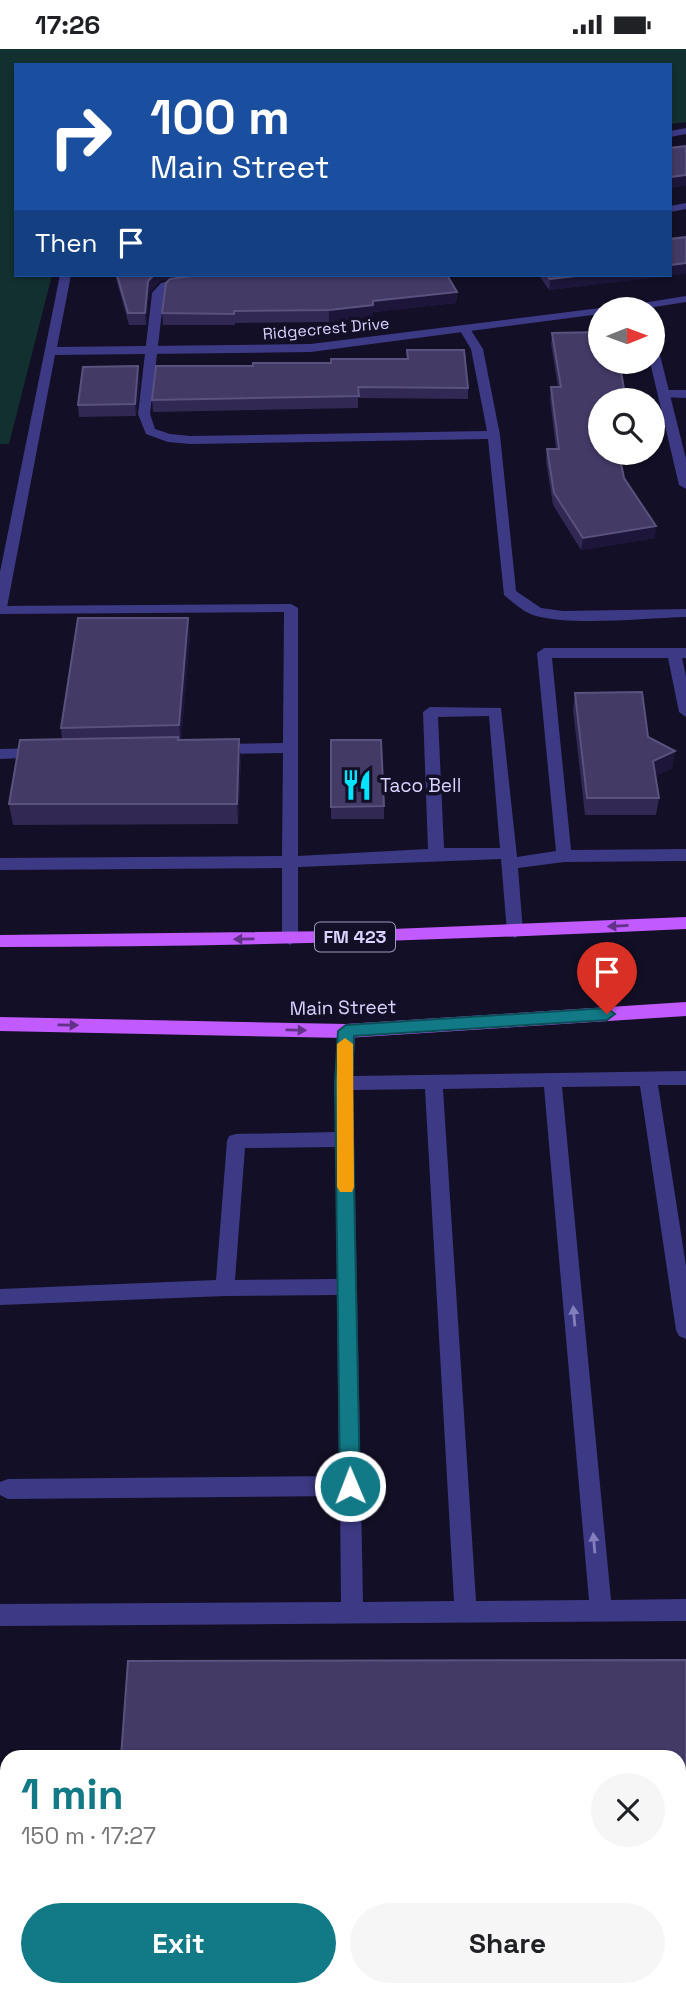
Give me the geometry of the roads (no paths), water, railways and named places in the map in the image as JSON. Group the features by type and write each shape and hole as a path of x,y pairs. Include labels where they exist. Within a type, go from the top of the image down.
{"main road":[{"name":"FM 423","path":"0,941 290,939 686,923"},
{"name":"Main Street","path":"0,1024 346,1031 686,1009"}],"street":[{"path":"65,277 0,608 291,608 290,939"},
{"path":"204,278 165,285 158,293 145,414 150,431 168,438 190,440 495,435"},
{"path":"665,302 686,299"},
{"name":"Ridgecrest Drive","path":"52,351 311,348 588,313"},
{"path":"465,329 477,349 495,435 509,591 523,604 538,612 563,615 686,613"},
{"path":"686,394 665,394 686,485"},
{"path":"564,856 544,653 680,653 686,712"},
{"path":"436,854 430,712 496,711 515,932"},
{"path":"193,750 290,748"},
{"path":"0,754 55,753"},
{"path":"0,864 291,862 436,854 510,858 686,855"},
{"path":"346,1031 344,1083 352,1612"},
{"path":"344,1083 686,1078"},
{"path":"648,1079 686,1330"},
{"path":"552,1080 601,1611"},
{"path":"434,1081 466,1612"},
{"path":"225,1288 236,1141 345,1139"},
{"path":"0,1297 225,1288 347,1287"},
{"path":"8,1489 350,1486"},
{"path":"0,1615 686,1610"}],"place":[{"name":"Taco Bell","path":"357,785"}]}
